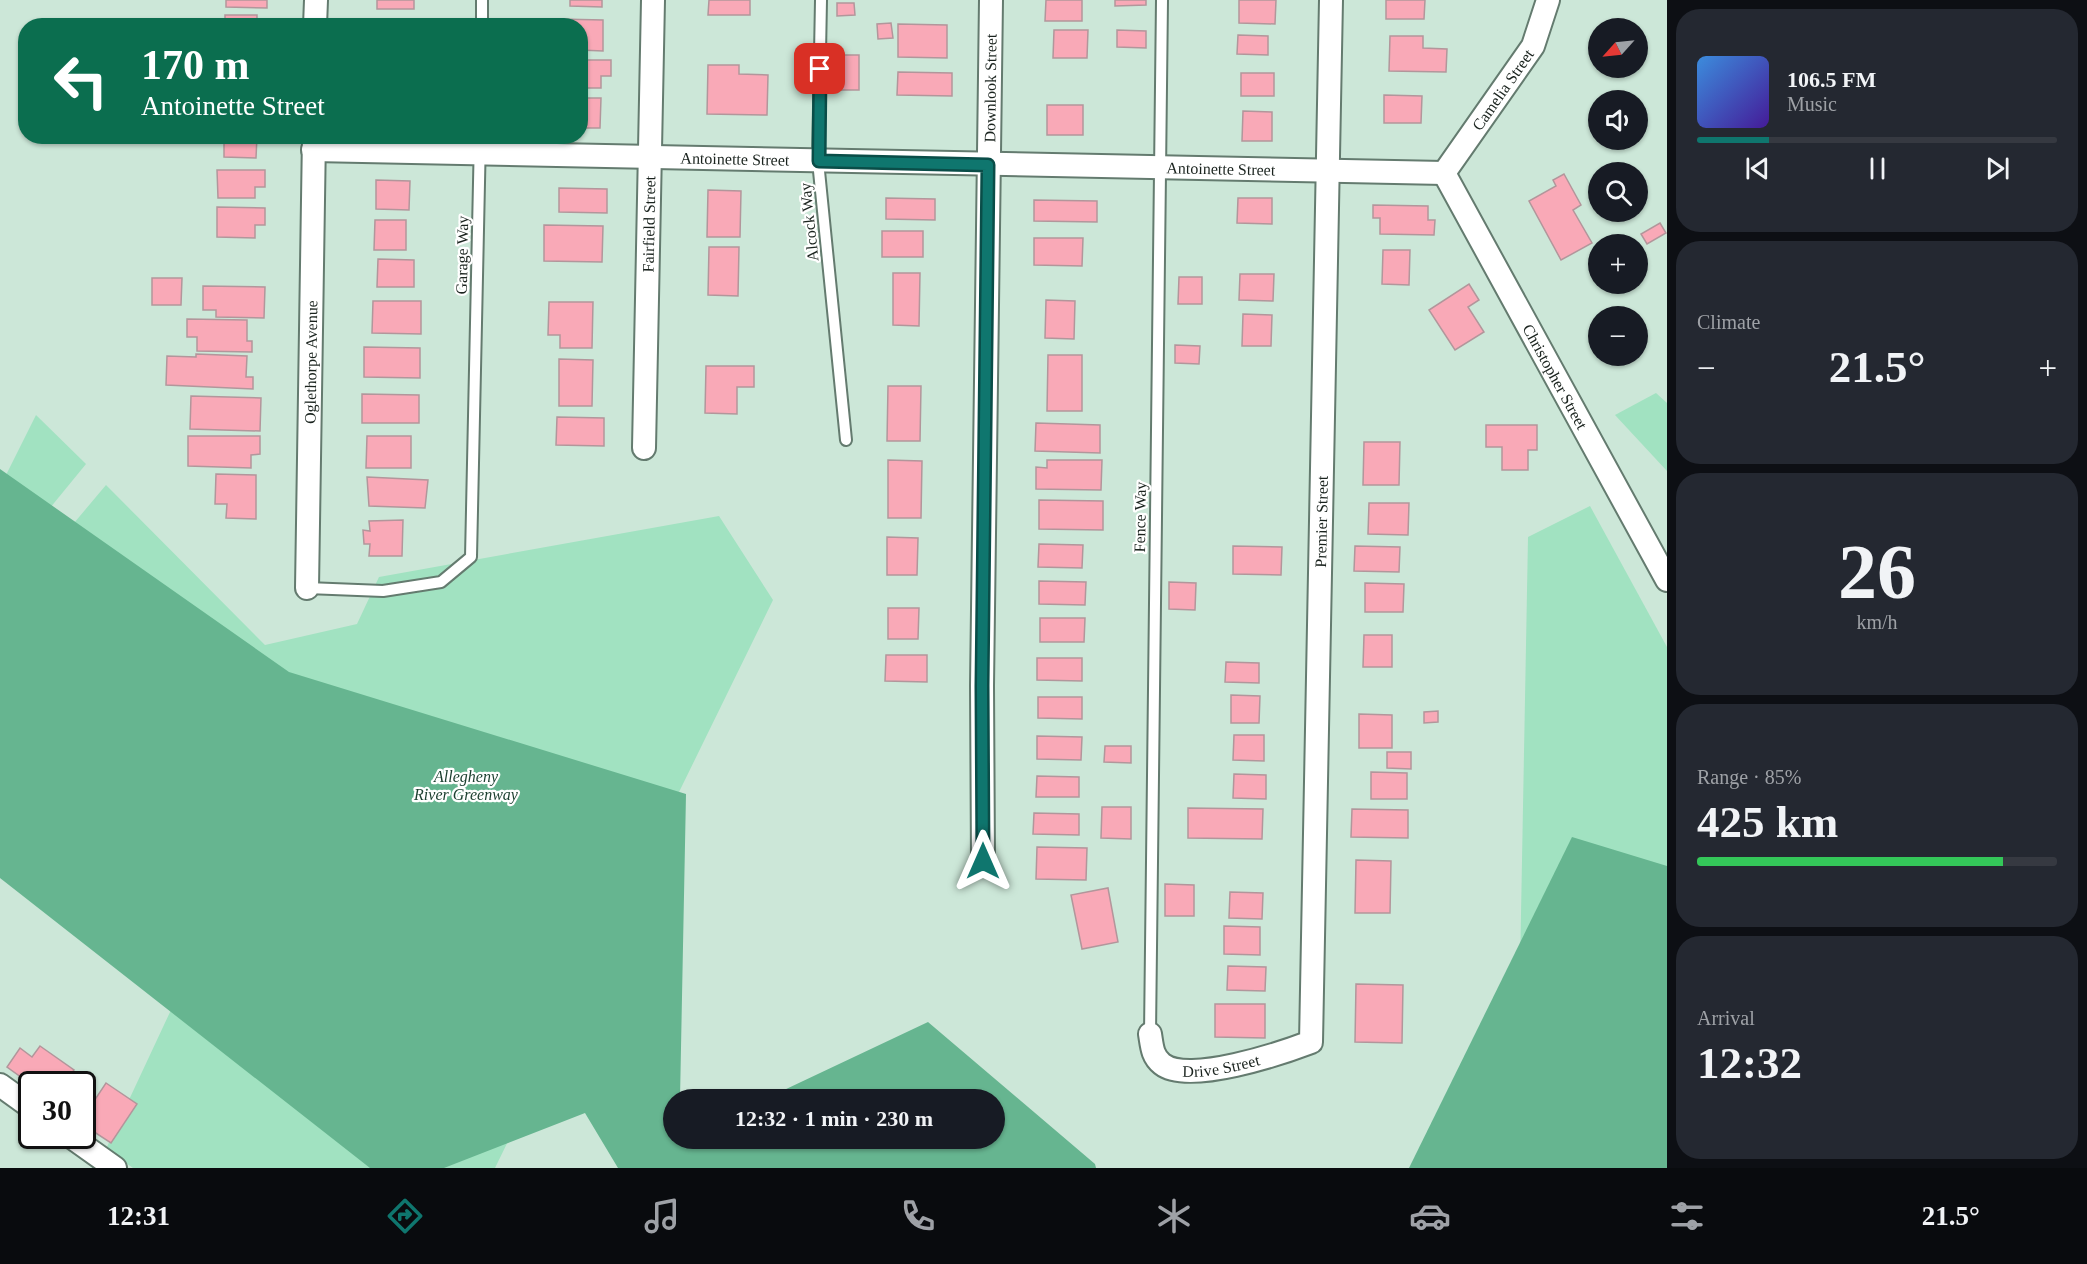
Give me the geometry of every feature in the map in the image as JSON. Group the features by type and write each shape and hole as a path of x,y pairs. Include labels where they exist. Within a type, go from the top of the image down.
{"street":[{"path":"315,18 316,0"},
{"name":"Fairfield Street","path":"644,448 653,0"},
{"name":"Downlook Street","path":"983,861 982,686 991,0"},
{"name":"Premier Street","path":"1311,1042 1331,0"},
{"name":"Camelia Street","path":"1444,173 1533,46 1548,0"},
{"name":"Oglethorpe Avenue","path":"307,588 314,144"},
{"name":"Antoinette Street","path":"396,144 479,145 650,158 1444,173"},
{"name":"Christopher Street","path":"1444,173 1667,580"},
{"name":"Drive Street","path":"1150,1034 1153,1055 1163,1065 1192,1070 1267,1058 1311,1042"},
{"path":"0,1086 18,1098"},
{"path":"88,1149 115,1168"}],"lane":[{"path":"482,0 482,18"},
{"name":"Alcock Way","path":"821,0 819,161 846,440"},
{"name":"Fence Way","path":"1150,1034 1162,0"},
{"name":"Garage Way","path":"307,588 383,591 441,582 471,557 479,145"}],"green space":[{"path":"1656,393 1667,403 1667,471 1615,415"},
{"path":"36,415 86,464 0,569 0,487"},
{"name":"Allegheny River Greenway","path":"0,469 289,672 686,794 680,1089 663,1089 663,1149 1005,1149 1005,1089 786,1089 928,1022 1095,1164 1096,1168 618,1168 585,1113 444,1168 370,1168 0,878"},
{"name":"Allegheny River Greenway","path":"106,485 265,645 357,624 379,577 719,516 773,600 495,1168 133,1168 106,1149 185,980 0,675 11,598"},
{"path":"1590,506 1667,647 1667,1168 1518,1076 1528,537"},
{"path":"1572,837 1667,866 1667,1168 1409,1168"}],"building":[{"path":"226,0 267,0 267,8 226,7"},
{"path":"377,0 414,0 414,9 377,9"},
{"path":"570,0 602,0 602,7 570,6"},
{"path":"709,0 750,0 750,15 708,15"},
{"path":"1046,0 1082,0 1082,21 1045,21"},
{"path":"1115,0 1146,0 1146,5 1115,6"},
{"path":"1239,0 1276,0 1275,24 1239,23"},
{"path":"1386,0 1425,0 1424,19 1386,19"},
{"path":"837,3 854,3 855,15 837,16"},
{"path":"225,15 257,15 257,18 225,18"},
{"path":"588,20 603,20 603,51 588,50"},
{"path":"891,23 893,38 878,39 877,24"},
{"path":"898,24 947,25 947,58 898,57"},
{"path":"1054,30 1088,30 1087,58 1053,58"},
{"path":"1117,30 1146,31 1146,48 1117,47"},
{"path":"1238,35 1268,36 1268,55 1237,54"},
{"path":"1390,36 1423,36 1423,48 1447,49 1446,72 1389,71"},
{"path":"833,55 859,55 859,90 832,90"},
{"path":"588,60 611,60 611,76 601,76 601,88 588,88"},
{"path":"708,65 739,65 739,74 768,75 767,115 707,114"},
{"path":"898,72 952,73 952,96 897,95"},
{"path":"1241,73 1274,73 1274,96 1241,96"},
{"path":"1384,95 1422,96 1421,123 1384,123"},
{"path":"588,98 601,98 600,128 588,128"},
{"path":"1047,105 1083,105 1083,135 1047,135"},
{"path":"1243,111 1272,112 1272,141 1242,141"},
{"path":"224,144 257,144 256,158 224,157"},
{"path":"217,170 265,170 265,187 255,187 255,198 218,198"},
{"path":"1564,174 1581,205 1573,210 1588,236 1588,245 1561,260 1529,201 1556,186 1553,180"},
{"path":"376,180 410,181 409,210 376,209"},
{"path":"559,188 607,189 607,213 559,212"},
{"path":"708,190 741,191 740,237 707,237"},
{"path":"886,198 935,199 935,220 886,219"},
{"path":"1238,198 1272,198 1272,224 1237,223"},
{"path":"1034,200 1097,201 1097,222 1034,221"},
{"path":"1373,205 1428,206 1428,220 1435,220 1434,235 1380,234 1380,218 1373,218"},
{"path":"217,207 265,208 265,225 255,225 255,238 217,237"},
{"path":"375,220 406,220 406,250 374,250"},
{"path":"1660,223 1666,233 1648,243 1648,234 1641,234"},
{"path":"544,225 603,226 602,262 544,261"},
{"path":"882,231 923,231 923,257 882,257"},
{"path":"1034,238 1083,238 1082,266 1034,265"},
{"path":"709,247 739,247 738,296 708,295"},
{"path":"1383,250 1410,250 1409,285 1382,284"},
{"path":"378,259 414,260 414,287 377,287"},
{"path":"893,273 920,273 919,326 893,325"},
{"path":"1240,274 1274,274 1273,301 1239,300"},
{"path":"1179,277 1202,277 1202,304 1178,304"},
{"path":"152,278 182,278 181,305 152,305"},
{"path":"1469,284 1479,300 1468,307 1484,332 1455,350 1429,310"},
{"path":"203,286 265,287 264,318 216,317 216,310 203,310"},
{"path":"1046,300 1075,301 1074,339 1045,338"},
{"path":"373,301 421,301 421,334 372,333"},
{"path":"549,302 593,302 592,348 560,348 560,335 548,335"},
{"path":"1243,314 1272,315 1271,346 1242,346"},
{"path":"187,319 247,320 247,341 252,341 252,352 197,351 197,337 187,337"},
{"path":"1175,345 1200,346 1199,364 1175,363"},
{"path":"364,347 420,348 420,378 364,377"},
{"path":"196,354 247,356 246,377 253,377 253,389 166,385 167,356 196,357"},
{"path":"1048,355 1082,355 1082,411 1047,411"},
{"path":"559,359 593,360 592,406 559,406"},
{"path":"706,366 754,366 754,387 737,387 737,414 705,413"},
{"path":"888,386 921,386 920,441 887,441"},
{"path":"362,394 419,395 419,423 362,423"},
{"path":"191,396 261,398 260,431 190,429"},
{"path":"557,417 604,418 604,446 556,445"},
{"path":"1036,423 1100,425 1100,453 1035,451"},
{"path":"1486,425 1537,425 1537,450 1528,450 1528,470 1502,470 1502,447 1486,447"},
{"path":"188,436 260,436 260,454 251,455 251,468 188,466"},
{"path":"367,436 411,436 411,468 366,468"},
{"path":"1364,442 1400,442 1399,485 1363,485"},
{"path":"888,460 922,461 921,518 888,518"},
{"path":"1047,460 1102,460 1101,490 1036,489 1036,467 1047,468"},
{"path":"216,474 256,475 256,519 226,518 227,504 215,504"},
{"path":"367,477 428,480 425,508 369,506"},
{"path":"1039,500 1103,501 1103,530 1039,529"},
{"path":"1369,503 1409,503 1408,535 1368,534"},
{"path":"403,520 402,556 369,556 370,544 364,544 363,530 370,531 369,521"},
{"path":"887,537 918,538 917,575 887,575"},
{"path":"1039,544 1083,545 1082,568 1038,567"},
{"path":"1233,546 1282,547 1281,575 1233,574"},
{"path":"1355,546 1400,547 1399,572 1354,571"},
{"path":"1039,581 1086,582 1085,605 1039,604"},
{"path":"1169,582 1196,583 1195,610 1169,609"},
{"path":"1365,583 1404,584 1403,612 1365,612"},
{"path":"888,608 919,608 918,639 888,639"},
{"path":"1040,618 1085,618 1084,642 1040,642"},
{"path":"1364,635 1392,635 1392,667 1363,667"},
{"path":"886,655 927,655 927,682 885,681"},
{"path":"1037,658 1082,658 1082,681 1037,680"},
{"path":"1226,662 1259,663 1259,683 1225,682"},
{"path":"1231,695 1260,696 1259,723 1231,723"},
{"path":"1038,697 1082,697 1082,719 1038,718"},
{"path":"1438,711 1438,722 1424,723 1424,712"},
{"path":"1359,714 1392,715 1392,748 1359,748"},
{"path":"1234,735 1264,735 1264,761 1233,760"},
{"path":"1037,736 1082,737 1081,760 1037,759"},
{"path":"1105,746 1131,746 1131,763 1104,762"},
{"path":"1387,752 1411,752 1411,769 1387,768"},
{"path":"1371,772 1407,773 1407,799 1371,799"},
{"path":"1234,774 1266,775 1266,799 1233,798"},
{"path":"1037,776 1079,777 1079,797 1036,797"},
{"path":"1102,807 1131,807 1131,839 1101,838"},
{"path":"1188,808 1263,809 1262,839 1188,838"},
{"path":"1352,809 1408,810 1408,838 1351,837"},
{"path":"1034,813 1079,814 1079,835 1033,834"},
{"path":"1037,847 1087,848 1086,880 1036,879"},
{"path":"1356,860 1391,861 1390,913 1355,913"},
{"path":"1165,884 1194,885 1194,916 1165,916"},
{"path":"1108,888 1118,942 1082,949 1071,895"},
{"path":"1230,892 1263,893 1262,919 1229,918"},
{"path":"1224,926 1260,927 1260,955 1224,954"},
{"path":"1228,966 1266,967 1265,991 1227,990"},
{"path":"1356,984 1403,985 1402,1043 1355,1042"},
{"path":"1215,1004 1265,1004 1265,1038 1215,1037"},
{"path":"40,1046 74,1070 18,1071 18,1075 7,1067 20,1048 32,1057"},
{"path":"106,1083 137,1104 111,1143 96,1133 96,1098"}],"route":[{"path":"820,69 819,161 988,165 982,686 983,861"}]}
